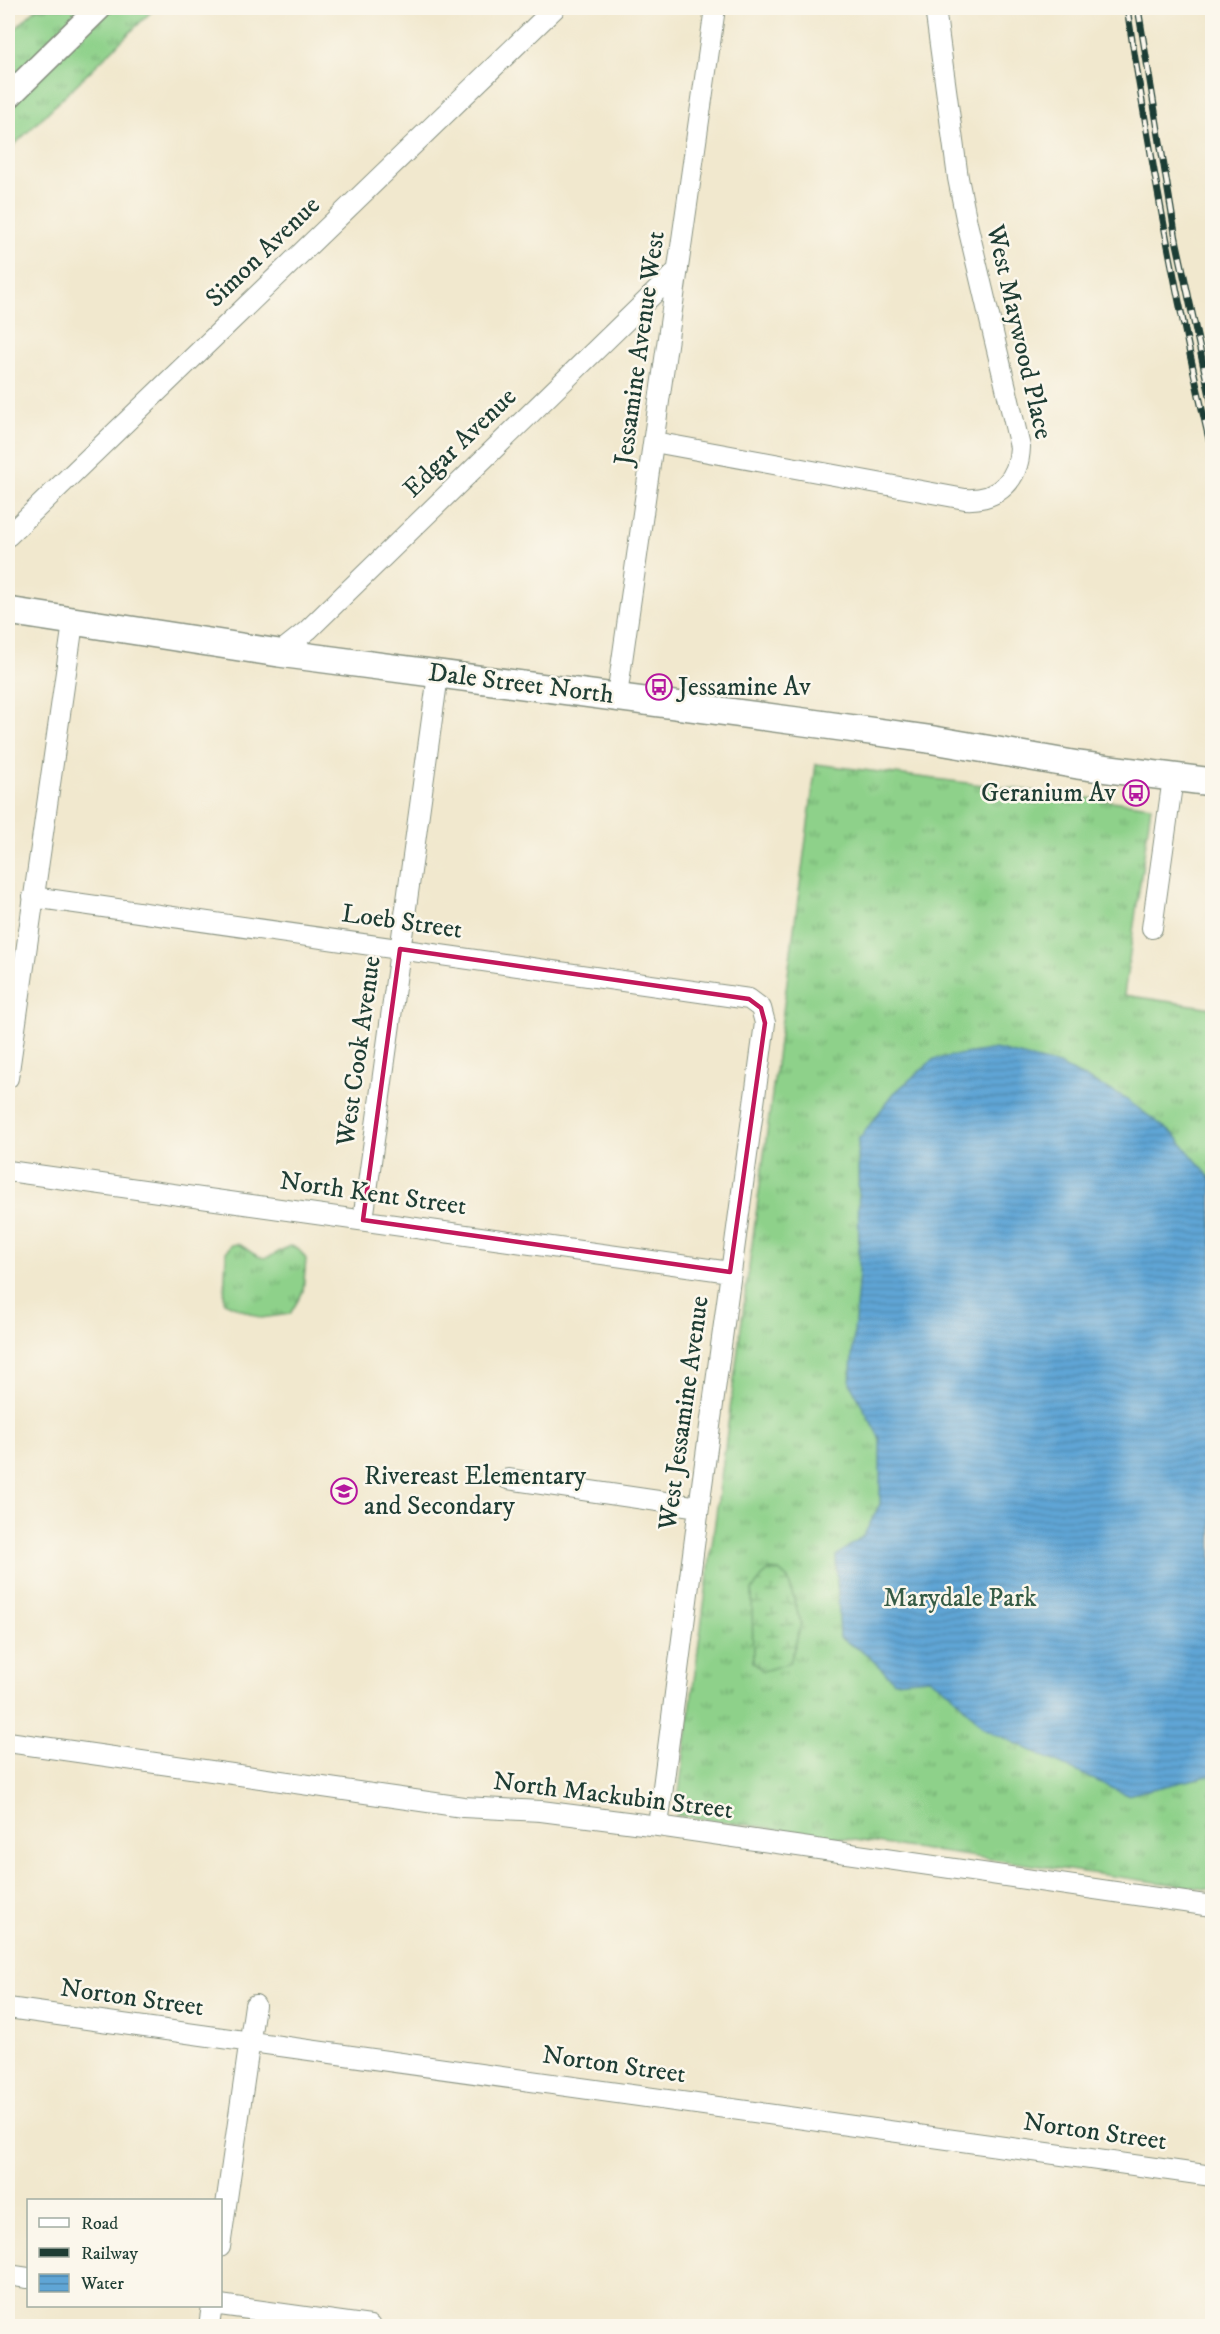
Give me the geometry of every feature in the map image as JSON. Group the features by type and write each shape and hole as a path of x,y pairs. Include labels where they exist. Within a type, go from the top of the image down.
{"main road":[{"name":"Dale Street North","path":"8,611 279,653 617,696 928,739 1173,778 1212,782"}],"street":[{"path":"8,97 99,8"},
{"name":"Simon Avenue","path":"8,536 555,8"},
{"name":"Jessamine Avenue West","path":"617,696 715,8"},
{"name":"West Maywood Place","path":"654,442 972,500 998,493 1016,473 1020,460 1020,447 958,178 935,8"},
{"name":"Edgar Avenue","path":"279,653 308,630 678,270"},
{"path":"8,1077 73,622"},
{"name":"West Cook Avenue","path":"363,1220 438,675"},
{"path":"1152,928 1173,778"},
{"name":"Loeb Street","path":"33,897 749,999 760,1008"},
{"name":"West Jessamine Avenue","path":"658,1826 730,1272 765,1023 760,1008"},
{"name":"North Kent Street","path":"8,1171 730,1272"},
{"path":"508,1479 699,1507"},
{"name":"North Mackubin Street","path":"8,1742 463,1807 541,1810 1212,1906"},
{"path":"222,2233 255,2006"},
{"name":"Norton Street","path":"8,2008 1212,2175"},
{"path":"8,2275 27,2278"},
{"path":"222,2306 370,2326"},
{"path":"209,2326 212,2307"}],"highlighted area":[{"path":"400,949 749,999 761,1008 765,1023 730,1272 363,1220"}],"green space":[{"path":"37,8 155,8 8,151 8,36"},
{"name":"Marydale Park","path":"816,764 1151,806 1124,995 1212,1008 1212,1890 676,1815"},
{"path":"237,1244 264,1258 290,1246 298,1248 306,1259 303,1292 290,1314 261,1318 224,1302 226,1252 231,1245"},
{"path":"768,1570 779,1571 788,1579 801,1624 790,1663 763,1671 753,1662 752,1590"}],"water":[{"path":"995,1049 1059,1065 1120,1095 1175,1135 1212,1180 1212,1775 1127,1795 985,1729 952,1694 929,1678 894,1681 864,1652 840,1638 836,1556 864,1535 880,1504 880,1439 850,1383 859,1271 858,1140 894,1093 934,1059"}],"railway":[{"path":"1127,8 1165,231 1212,452"},
{"path":"1138,8 1176,239 1212,405"}],"place":[{"name":"Jessamine Av","path":"659,687"},
{"name":"Geranium Av","path":"1136,793"},
{"name":"Rivereast Elementary and Secondary","path":"344,1491"}]}
